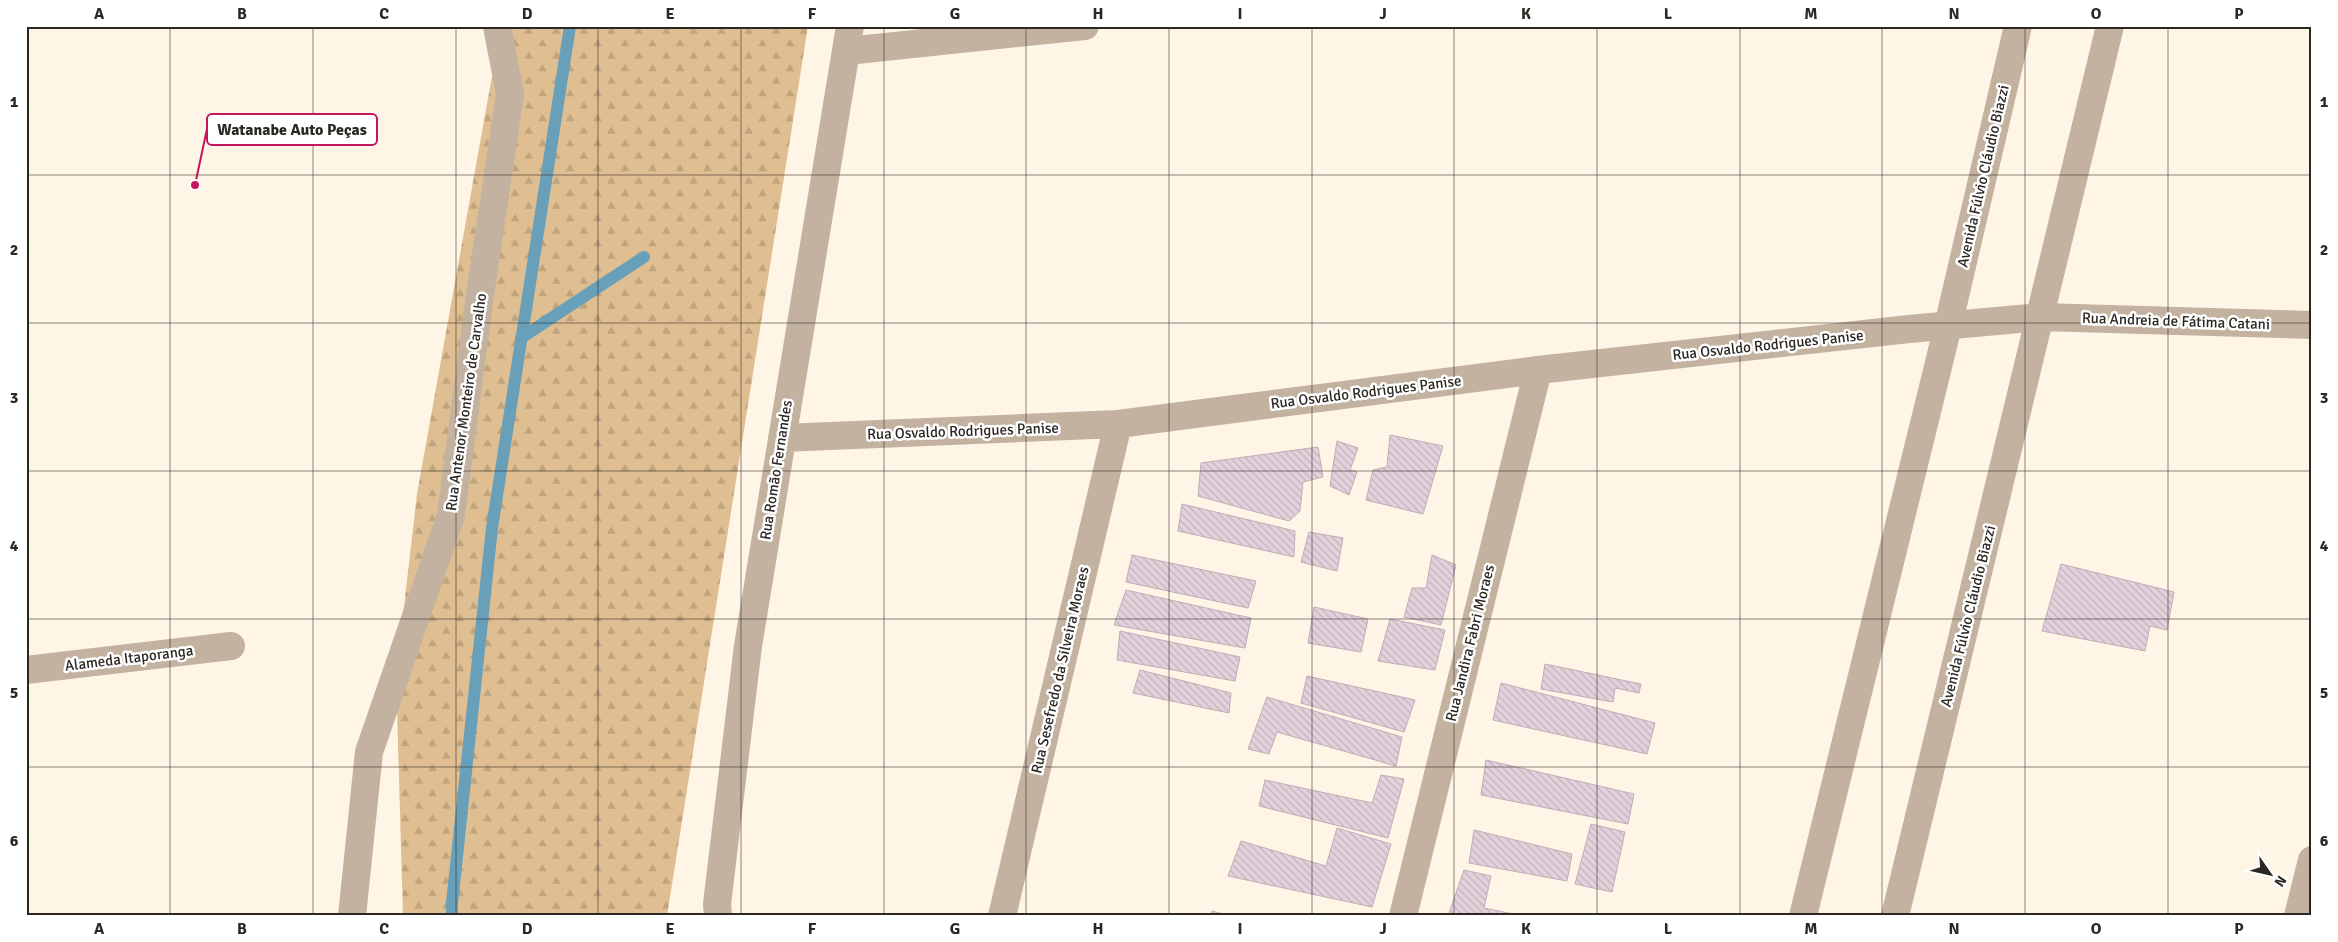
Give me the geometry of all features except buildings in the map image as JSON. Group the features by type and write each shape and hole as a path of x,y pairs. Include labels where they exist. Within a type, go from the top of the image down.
{"street":[{"name":"Rua Antenor Monteiro de Carvalho","path":"352,916 369,752 451,515 479,302 510,94 497,26"},
{"path":"849,39 1085,26"},
{"name":"Avenida Fúlvio Cláudio Biazzi","path":"1802,916 1948,326 2018,26"},
{"name":"Avenida Fúlvio Cláudio Biazzi","path":"1895,916 2110,26"},
{"name":"Rua Romão Fernandes","path":"718,916 717,904 748,646 849,39"},
{"path":"1948,326 2040,317"},
{"name":"Rua Andreia de Fátima Catani","path":"2040,317 2312,325"},
{"name":"Rua Osvaldo Rodrigues Panise","path":"782,438 1118,424 1538,370 1948,326"},
{"name":"Rua Jandira Fabri Moraes","path":"1402,916 1538,370"},
{"name":"Rua Sesefredo da Silveira Moraes","path":"1002,916 1118,424"},
{"name":"Alameda Itaporanga","path":"26,670 231,646"},
{"path":"2298,916 2312,860"}],"green space":[{"path":"501,26 808,26 667,916 403,916 396,676 417,494"}],"waterway":[{"path":"452,916 492,528 570,26"},
{"path":"521,338 644,257"}],"place":[{"name":"Watanabe Auto Peças","path":"195,185"}]}
